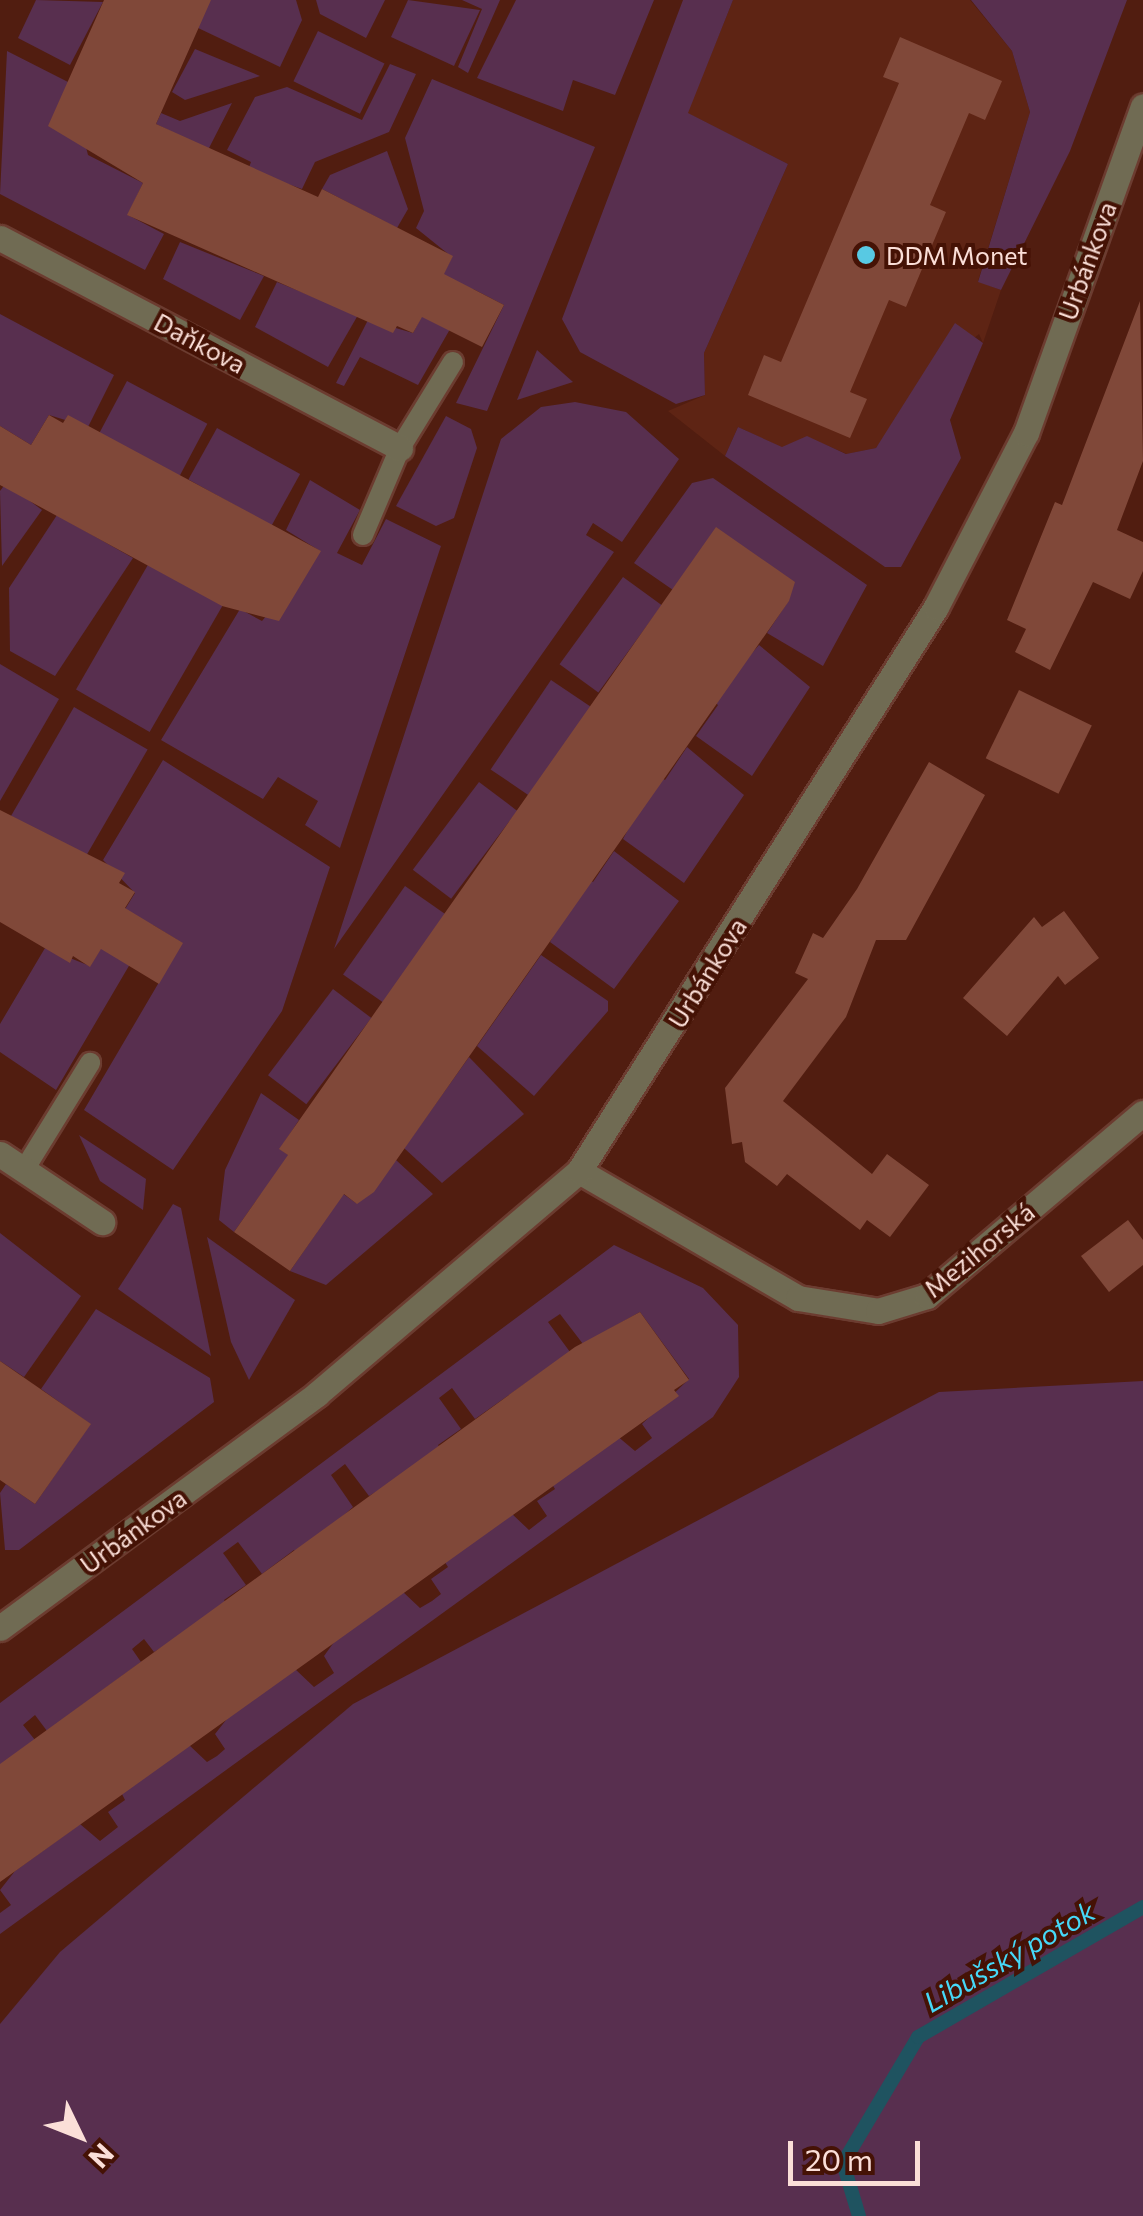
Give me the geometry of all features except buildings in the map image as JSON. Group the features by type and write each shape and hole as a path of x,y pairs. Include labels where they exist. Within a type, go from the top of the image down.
{"street":[{"name":"Urbánkova","path":"0,1628 317,1394 579,1172 936,607 1026,433 1143,106"},
{"name":"Daňkova","path":"0,238 400,448"},
{"name":"Mezihorská","path":"579,1172 798,1298 878,1311 927,1296 1143,1113"},
{"path":"0,1154 102,1222"}],"lane":[{"path":"363,535 400,448 454,362"},
{"path":"24,1170 90,1063"}],"shaded area":[{"path":"36,0 103,2 70,65 18,38"},
{"path":"201,0 296,0 302,20 280,67 196,27"},
{"path":"316,0 385,0 366,38 320,14"},
{"path":"408,0 480,10 454,66 391,37"},
{"path":"462,0 500,0 468,73 458,67 482,9"},
{"path":"516,0 654,0 615,95 573,80 563,111 477,78"},
{"path":"683,0 733,0 688,113 788,164 704,353 705,395 676,404 580,352 562,319"},
{"name":"DDM Monet","path":"733,0 970,0 1012,51 1030,112 978,281 1001,290 983,343 979,334 923,381 876,448 847,454 807,437 783,448 738,427 725,456 668,411 705,395 704,353 788,164 687,113"},
{"path":"971,0 1127,0 1070,151 1001,290 978,282 1030,112 1012,51"},
{"path":"318,31 385,63 360,114 293,81"},
{"path":"195,49 260,76 185,100 172,92"},
{"path":"7,51 70,83 88,155 143,183 128,215 164,234 145,270 0,194"},
{"path":"390,64 416,74 389,132 315,162 302,189 248,170 251,162 227,150 255,97 287,87 362,120"},
{"path":"432,79 595,147 487,411 456,403 504,305 473,289 418,385 360,357 344,386 336,383 368,320 413,333 452,257 416,228 424,211 405,138"},
{"path":"232,103 208,150 156,124 161,113 180,121"},
{"path":"387,151 408,209 397,228 322,189 330,175"},
{"path":"180,242 264,276 240,320 163,279"},
{"path":"277,282 358,315 328,367 255,327"},
{"path":"0,314 114,375 88,427 49,415 31,445 0,426"},
{"path":"955,323 983,343 950,420 961,458 901,567 885,567 725,456 738,427 782,447 807,436 846,454 876,448"},
{"path":"537,350 573,382 517,400"},
{"path":"127,381 207,424 179,477 99,434"},
{"path":"575,402 626,412 679,459 622,542 593,523 586,535 614,552 334,949 501,439 541,407"},
{"path":"446,416 471,429 477,448 454,518 436,526 396,506"},
{"path":"217,428 300,474 271,526 188,480"},
{"path":"713,478 867,585 823,666 767,633 789,600 673,590 634,563 692,483"},
{"path":"310,480 360,510 337,553 362,565 386,519 441,546 340,848 305,825 318,801 278,777 263,799 161,740 240,609 262,621 320,551 286,530"},
{"path":"6,483 42,510 2,566 0,491"},
{"path":"57,515 133,558 55,676 10,651 9,588"},
{"path":"149,563 223,606 150,732 76,689"},
{"path":"623,577 662,605 598,693 560,664"},
{"path":"759,645 810,687 752,776 696,736 718,705 711,699"},
{"path":"0,664 59,699 0,801"},
{"path":"551,680 591,707 530,796 491,770"},
{"path":"74,707 148,750 85,859 11,816"},
{"path":"687,747 744,795 684,883 623,839 657,775 665,780"},
{"path":"163,760 330,867 282,1011 173,1170 84,1110 182,943 153,925 56,1090 0,1052 0,1024 45,948 90,966 135,893 103,860"},
{"path":"479,782 517,811 451,899 413,870"},
{"path":"614,851 679,901 614,989 550,942 585,877 593,882"},
{"path":"405,886 445,914 383,1003 343,974"},
{"path":"541,955 608,1001 608,1011 534,1096 477,1046"},
{"path":"333,989 371,1018 306,1104 268,1075"},
{"path":"469,1057 524,1114 442,1183 404,1148"},
{"path":"261,1093 299,1120 280,1149 356,1203 396,1160 433,1194 326,1285 290,1271 317,1232 261,1194 234,1232 219,1220 225,1170"},
{"path":"79,1135 146,1179 143,1210 100,1181"},
{"path":"173,1204 181,1208 211,1356 118,1289"},
{"path":"0,1233 81,1296 24,1377 0,1361"},
{"path":"207,1237 295,1300 249,1380 231,1342"},
{"path":"614,1245 703,1288 738,1325 739,1377 713,1417 0,1934 0,1913 11,1905 0,1890 15,1871 80,1824 100,1841 118,1827 108,1812 125,1800 121,1792 188,1744 207,1762 217,1756 225,1749 215,1734 230,1715 294,1668 314,1687 334,1673 324,1656 337,1638 402,1591 420,1608 441,1594 431,1579 448,1567 443,1559 510,1512 529,1530 547,1516 537,1501 555,1489 550,1481 616,1435 635,1451 652,1438 642,1424 689,1379 640,1312 583,1344 560,1314 548,1322 570,1352 475,1419 452,1388 439,1398 461,1429 438,1445 443,1452 369,1496 345,1464 331,1475 353,1507 299,1556 294,1550 262,1574 238,1542 223,1553 246,1585 224,1600 229,1607 154,1652 144,1639 132,1649 141,1662 47,1731 35,1715 23,1725 35,1740 0,1773 0,1703"},
{"path":"96,1309 210,1378 214,1402 19,1550 5,1550 0,1493 6,1484 35,1504 90,1424 41,1389"},
{"path":"1143,1381 1143,2216 0,2216 0,2024 60,1952 353,1704 939,1392"}],"waterway":[{"name":"Libušský potok","path":"859,2216 843,2163 918,2037 1143,1907"}],"place":[{"name":"DDM Monet","path":"866,255"}]}
